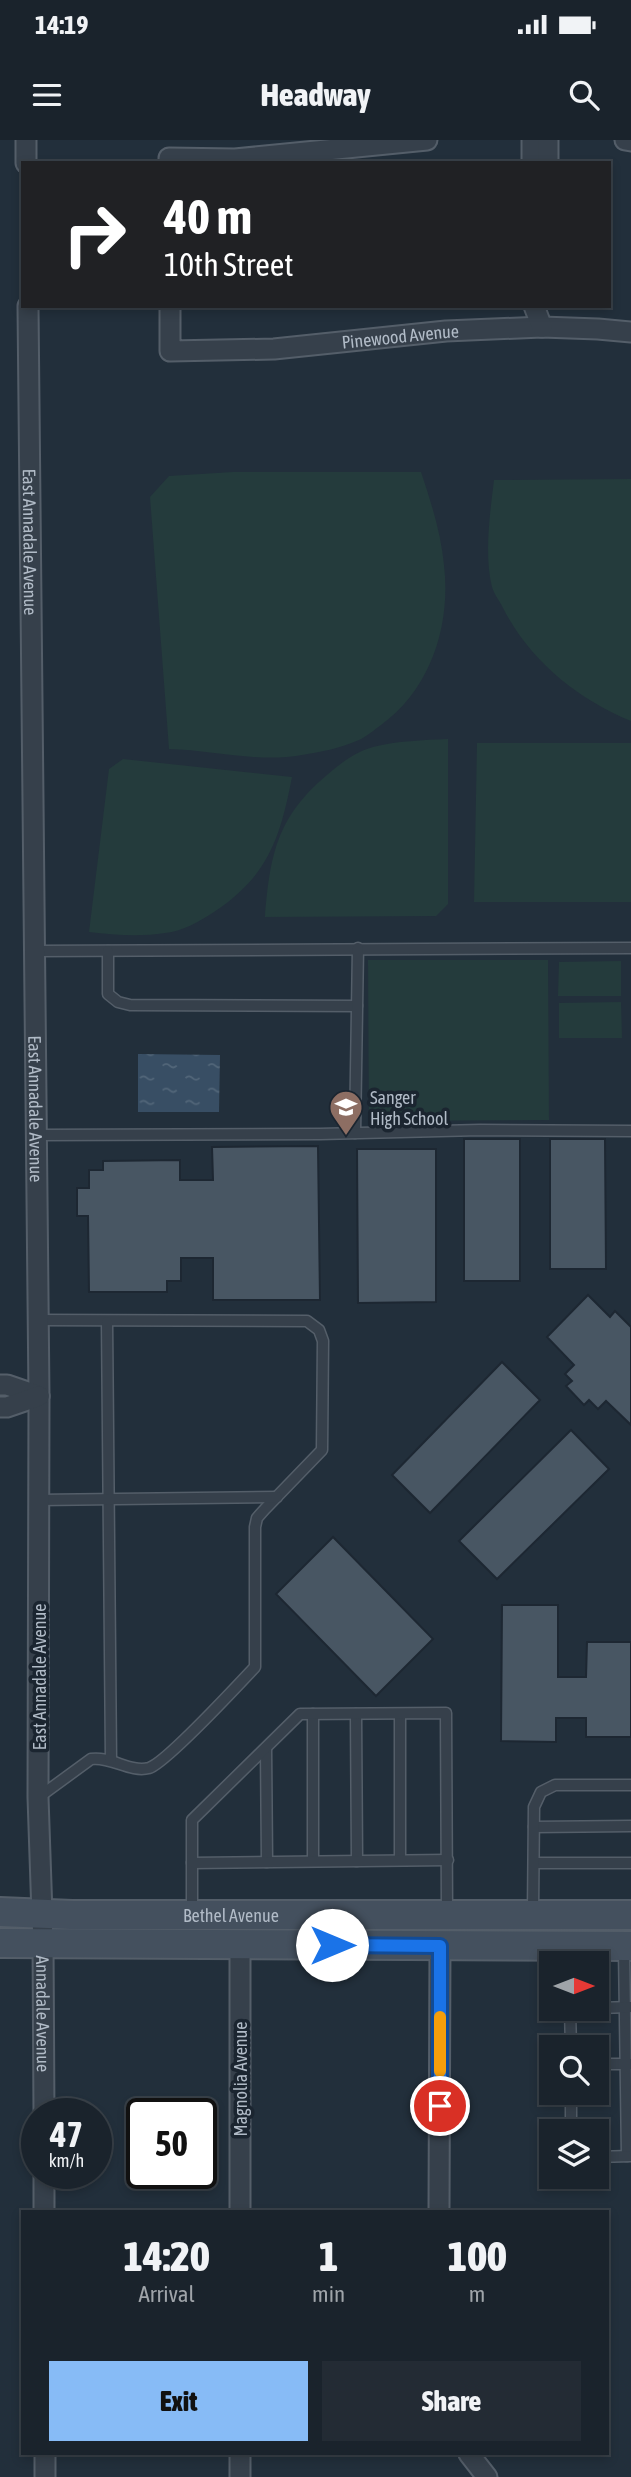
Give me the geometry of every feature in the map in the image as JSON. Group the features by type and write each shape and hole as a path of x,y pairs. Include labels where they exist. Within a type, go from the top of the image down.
{"main road":[{"name":"Bethel Avenue","path":"0,1912 533,1915 629,1932"},
{"path":"246,1945 314,1933 428,1928 446,1915"},
{"name":"Bethel Avenue","path":"0,1943 440,1946 629,1932"}],"street":[{"path":"26,140 26,161"},
{"path":"169,160 235,159 427,140"},
{"path":"532,140 532,161"},
{"path":"548,140 548,161"},
{"path":"625,140 631,141"},
{"name":"East Annadale Avenue","path":"28,308 39,1396 38,1797 41,1913"},
{"name":"Pinewood Avenue","path":"170,308 170,351 274,349 446,331 542,327 598,328 631,332"},
{"path":"535,308 542,327"},
{"path":"542,327 548,308"},
{"path":"0,1385 39,1396"},
{"path":"0,1407 39,1396"},
{"name":"Annadale Avenue","path":"41,1913 44,2098"},
{"name":"Magnolia Avenue","path":"240,2210 246,1945"},
{"path":"439,2210 440,1946"},
{"path":"44,2189 44,2210"},
{"path":"45,2455 45,2477"},
{"path":"240,2455 240,2477"}],"lane":[{"path":"355,1133 358,948"},
{"path":"34,951 631,948"},
{"path":"108,951 108,995 118,1002 130,1005 357,1006"},
{"path":"36,1135 631,1131"},
{"path":"38,1320 307,1321 319,1330 323,1341 322,1450 257,1518 255,1527 256,1667 167,1756 150,1768 132,1767 99,1758 91,1759 38,1797"},
{"path":"107,1322 111,1760"},
{"path":"39,1500 276,1497"},
{"path":"192,1915 192,1820 300,1714 446,1713 446,1915"},
{"path":"313,1714 313,1861"},
{"path":"356,1714 357,1861"},
{"path":"400,1714 400,1860"},
{"path":"266,1748 267,1862"},
{"path":"533,1915 534,1807 541,1792 555,1785 631,1785"},
{"path":"534,1827 631,1826"},
{"path":"192,1863 448,1860"},
{"path":"534,1863 631,1863"},
{"path":"609,2157 629,2156 629,1932"},
{"path":"609,2007 628,2007"},
{"path":"609,2064 628,2064"}],"green space":[{"path":"233,472 421,472 443,553 445,588 440,632 434,654 413,693 381,725 359,740 309,754 269,758 169,749 150,497 169,476"},
{"path":"631,479 631,721 573,689 526,644 493,590 488,548 494,480"},
{"path":"448,739 448,904 436,916 265,917 270,875 279,838 297,806 310,791 343,762 366,749 401,742"},
{"path":"477,743 631,743 631,902 474,902"},
{"path":"123,759 292,777 276,837 259,870 232,898 191,926 156,934 117,935 89,932 109,769"},
{"path":"368,960 548,960 549,1120 369,1121"},
{"path":"621,961 621,996 558,996 559,962"},
{"path":"621,1002 622,1038 559,1038 559,1003"}],"water":[{"path":"138,1054 220,1055 219,1112 138,1112"}],"building":[{"path":"464,1139 520,1139 520,1281 464,1281"},
{"path":"550,1139 605,1139 606,1269 550,1269"},
{"path":"318,1146 320,1300 213,1300 213,1258 181,1258 181,1281 167,1281 167,1292 89,1292 88,1216 77,1216 77,1188 89,1188 89,1170 103,1170 103,1161 180,1160 180,1180 213,1180 212,1147"},
{"path":"357,1149 436,1149 436,1302 358,1303"},
{"path":"588,1295 610,1317 615,1311 631,1327 631,1425 606,1401 598,1409 589,1400 584,1405 566,1386 572,1381 565,1374 574,1365 547,1337"},
{"path":"502,1362 540,1400 430,1513 392,1475"},
{"path":"571,1430 609,1469 497,1579 459,1541"},
{"path":"333,1537 433,1639 376,1696 276,1594"},
{"path":"502,1605 558,1605 558,1677 586,1677 587,1642 631,1642 631,1737 586,1737 586,1718 556,1718 556,1742 501,1741"}],"slow traffic":[{"path":"440,2017 440,2071"}],"place":[{"name":"Sanger High School","path":"346,1137"}],"route":[{"path":"332,1945 440,1946 440,2106"}]}
